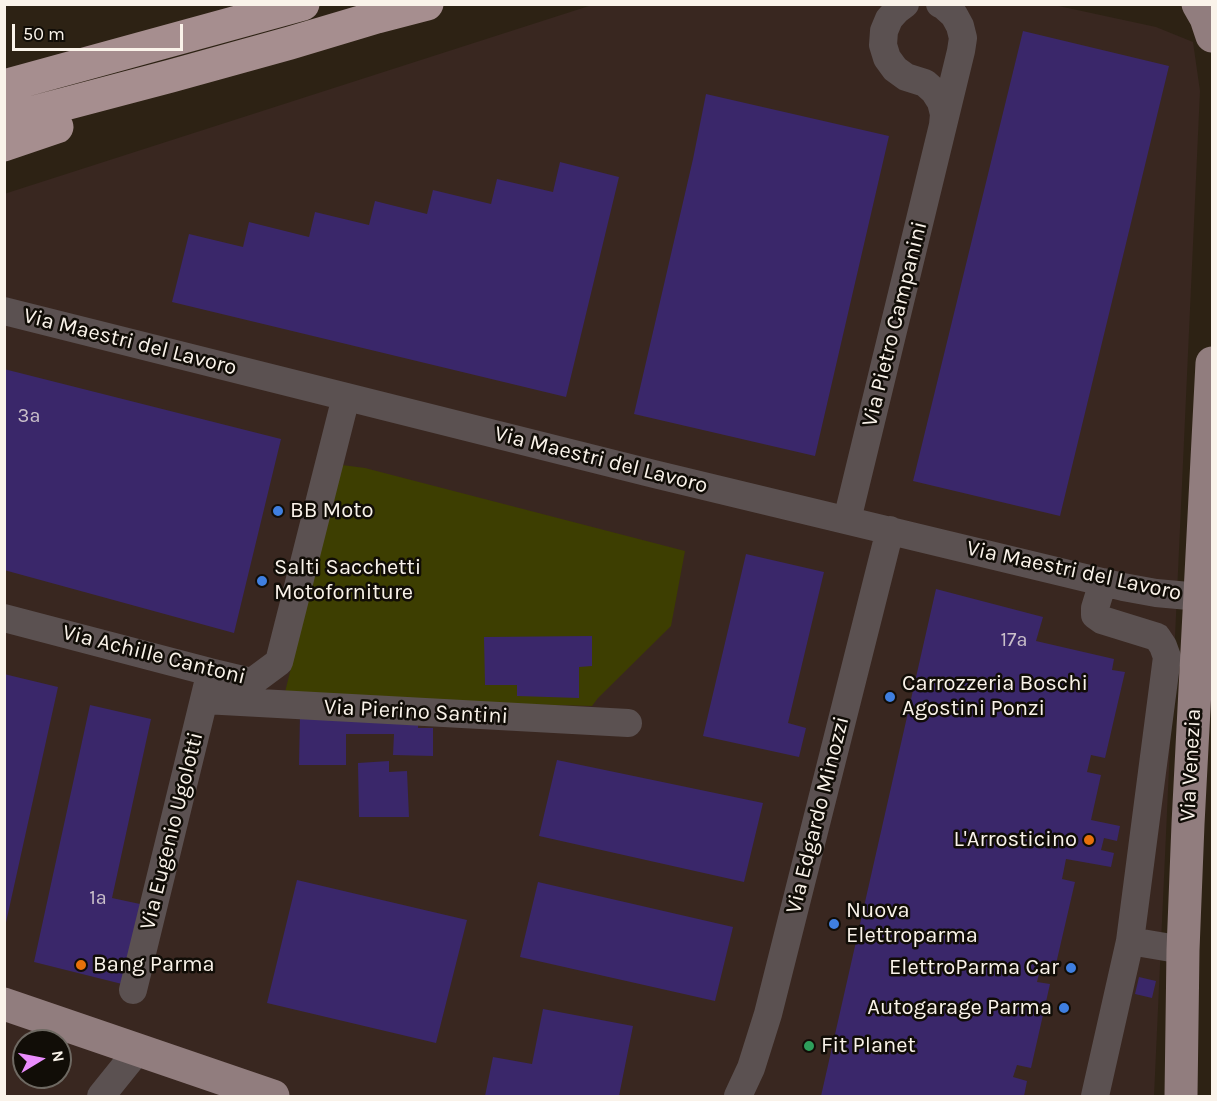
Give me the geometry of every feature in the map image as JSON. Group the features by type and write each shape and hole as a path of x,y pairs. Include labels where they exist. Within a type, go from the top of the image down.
{"highway":[{"path":"4,86 303,4"},
{"path":"4,120 290,43 376,17 425,6"},
{"path":"4,72 214,29"},
{"path":"4,145 290,43"}],"main road":[{"path":"1198,4 1212,36"},
{"name":"Via Venezia","path":"1182,1096 1183,950 1188,824 1212,363"},
{"path":"4,1004 273,1096"}],"street":[{"name":"Via Pietro Campanini","path":"905,4 889,19 884,31 883,45 887,58 895,69 906,77 925,83 934,91 941,102 944,114 943,127"},
{"name":"Via Pietro Campanini","path":"848,520 961,51 963,38 960,26 954,15 940,4"},
{"name":"Via Maestri del Lavoro","path":"4,311 1103,582 1156,593 1200,597"},
{"name":"Via Achille Cantoni","path":"4,618 252,682 279,662 346,397"},
{"name":"Via Edgardo Minozzi","path":"738,1096 751,1068 768,1014 890,530"},
{"path":"1095,1096 1130,941 1167,657 1164,646 1156,637 1102,620 1095,615 1103,582"},
{"name":"Via Eugenio Ugolotti","path":"134,990 210,672"},
{"name":"Via Pierino Santini","path":"204,700 628,723"},
{"path":"1130,941 1183,950"},
{"path":"101,1096 138,1050"}],"shaded area":[{"path":"592,5 1054,5 1156,27 1193,42 1200,91 1154,1096 5,1096 4,194"},
{"path":"342,465 365,468 685,551 671,626 592,706 476,703 285,692"}],"building":[{"path":"1023,31 1169,66 1060,516 913,481"},
{"path":"706,94 889,136 815,456 634,414"},
{"path":"560,162 619,177 566,397 172,302 189,234 243,247 249,222 309,237 315,212 369,225 375,201 427,214 433,190 491,204 497,179 553,192"},
{"path":"4,369 281,439 234,633 4,570"},
{"path":"746,554 824,572 788,723 806,728 799,757 703,736"},
{"path":"936,589 1043,617 1036,641 1114,659 1112,670 1125,672 1105,758 1091,755 1087,772 1101,775 1091,820 1120,826 1117,841 1104,838 1101,850 1114,853 1111,867 1066,859 1062,879 1075,882 1056,964 1042,961 1037,982 1050,984 1031,1068 1017,1065 1013,1077 1027,1081 1024,1096 821,1096"},
{"path":"592,636 592,666 579,667 579,698 517,696 517,685 485,685 484,637"},
{"path":"4,674 58,687 5,927 4,926"},
{"path":"90,705 151,719 112,898 140,904 122,984 34,962"},
{"path":"300,714 418,717 418,728 433,728 433,756 393,755 394,734 346,734 346,765 299,765"},
{"path":"557,760 763,803 744,882 539,836"},
{"path":"389,761 389,772 407,771 409,817 359,817 358,763"},
{"path":"297,880 467,920 436,1043 267,1003"},
{"path":"538,882 733,927 715,1001 520,957"},
{"path":"1139,977 1156,981 1152,998 1135,994"},
{"path":"543,1009 633,1026 619,1096 485,1096 493,1057 532,1064"}],"place":[{"name":"BB Moto","path":"278,511"},
{"name":"Salti Sacchetti Motoforniture","path":"262,581"},
{"name":"Carrozzeria Boschi Agostini Ponzi","path":"890,697"},
{"name":"L'Arrosticino","path":"1089,840"},
{"name":"Nuova Elettroparma","path":"834,924"},
{"name":"Bang Parma","path":"81,965"},
{"name":"ElettroParma Car","path":"1071,968"},
{"name":"Autogarage Parma","path":"1064,1008"},
{"name":"Fit Planet","path":"809,1046"}]}
